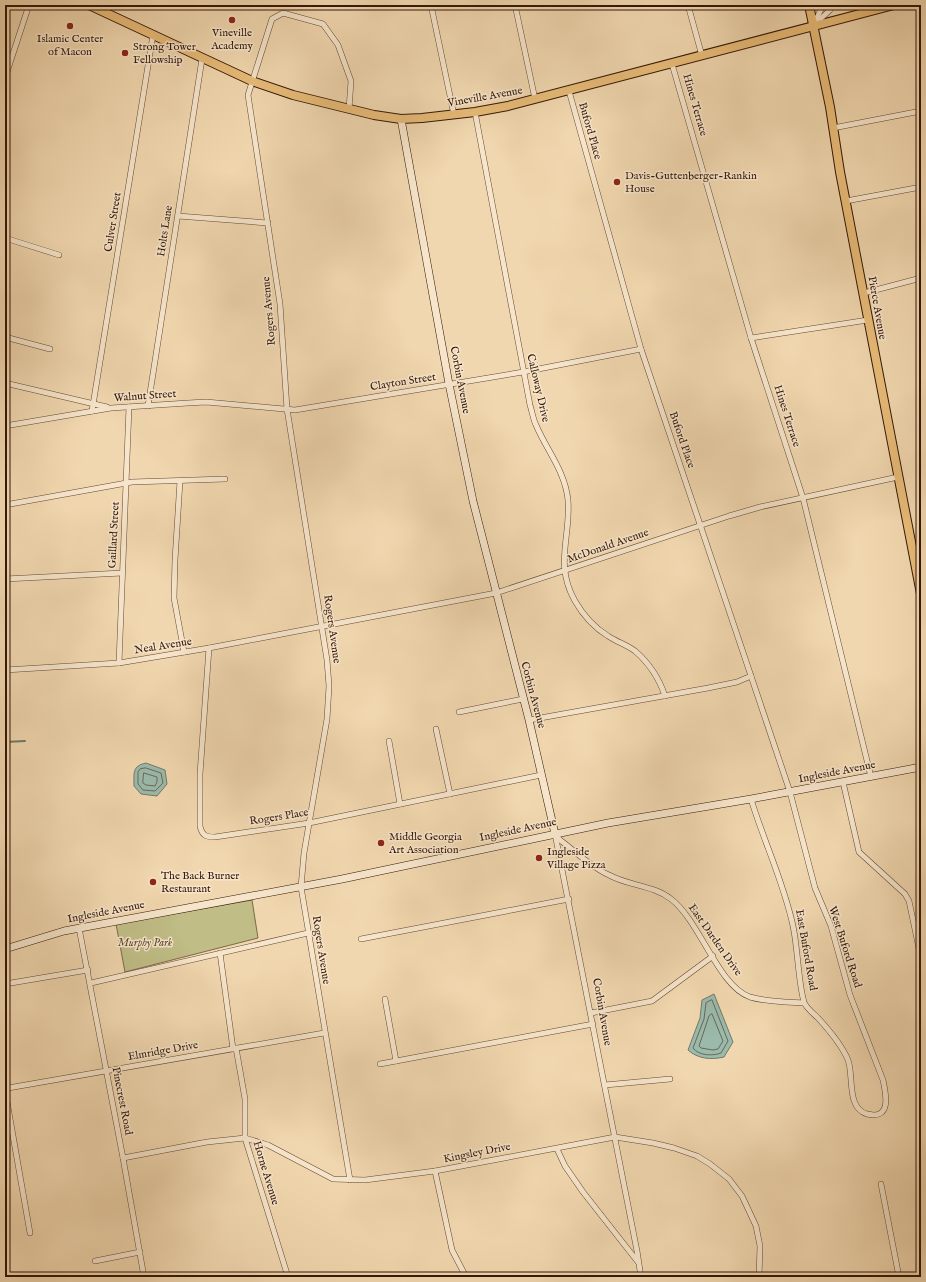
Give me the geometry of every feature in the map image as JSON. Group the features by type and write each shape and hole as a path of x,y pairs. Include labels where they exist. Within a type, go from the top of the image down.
{"main road":[{"name":"Vineville Avenue","path":"89,5 252,81 292,95 374,115 401,119 475,112 535,99 894,5"},
{"name":"Pierce Avenue","path":"809,5 834,128 868,320 921,594"}],"street":[{"path":"5,78 29,5"},
{"path":"431,5 454,115"},
{"path":"515,5 535,99"},
{"path":"688,5 702,56"},
{"path":"814,25 823,5"},
{"path":"814,25 830,10 832,5"},
{"name":"Rogers Avenue","path":"349,109 351,81 338,45 323,24 283,12 272,19 248,95 280,304 287,409 327,660 328,707 304,853 301,887 324,1033 350,1180"},
{"name":"Culver Street","path":"92,411 152,35"},
{"name":"Holts Lane","path":"148,406 202,59"},
{"name":"Hines Terrace","path":"672,64 751,338 803,498 871,777"},
{"name":"Buford Place","path":"569,91 640,349 790,792"},
{"path":"834,128 921,110"},
{"name":"Calloway Drive","path":"475,112 535,424 554,457 565,487 568,508 563,554 564,571 575,602 590,621 608,636 634,651 649,665 661,683 665,696"},
{"name":"Corbin Avenue","path":"401,119 449,384 473,501 529,720 555,834 569,899 641,1277"},
{"path":"846,201 921,187"},
{"path":"178,216 268,223"},
{"path":"5,247 6,239 59,255"},
{"path":"864,293 921,278"},
{"path":"751,338 868,320"},
{"path":"5,337 50,349"},
{"name":"Clayton Street","path":"287,409 295,410 524,372 640,349"},
{"path":"5,383 111,408"},
{"name":"Walnut Street","path":"5,426 111,408 206,402 287,409"},
{"name":"Gaillard Street","path":"119,663 129,408"},
{"name":"McDonald Avenue","path":"322,626 496,593 700,525 760,507 898,477"},
{"path":"5,505 126,483 225,479"},
{"path":"180,481 174,598 184,652"},
{"path":"5,579 122,573"},
{"name":"Neal Avenue","path":"5,670 119,663 209,648 322,626"},
{"name":"Rogers Place","path":"209,648 200,774 200,826 202,833 205,836 214,837 309,823 541,775"},
{"path":"529,720 665,696 730,683 751,676"},
{"path":"459,712 523,699"},
{"path":"436,728 450,794"},
{"path":"389,741 400,804"},
{"name":"Ingleside Avenue","path":"5,949 48,935 79,928 301,887 612,822 751,799 921,767"},
{"path":"843,782 859,852 901,889 907,897 921,958"},
{"name":"West Buford Road","path":"790,792 815,888 830,926 856,1013 868,1037 883,1080 887,1094 886,1106"},
{"name":"East Buford Road","path":"751,799 761,832 786,898 794,927 804,1003 829,1031 847,1057 850,1065 852,1094 858,1107 866,1114 874,1115 880,1113 886,1106"},
{"name":"East Darden Drive","path":"555,834 560,840 608,875 662,893 678,904 732,984 749,996 764,1000 804,1003"},
{"path":"361,939 569,899"},
{"name":"Pinecrest Road","path":"79,928 144,1277"},
{"path":"90,983 308,934"},
{"name":"Horne Avenue","path":"220,953 235,1049 245,1099 245,1138 288,1277"},
{"path":"591,1013 652,1001 713,956"},
{"path":"5,984 88,970"},
{"path":"385,999 396,1061"},
{"path":"380,1064 593,1024"},
{"name":"Elmridge Drive","path":"5,1087 8,1088 42,1083 324,1033"},
{"path":"605,1085 670,1079"},
{"path":"5,1090 30,1233"},
{"name":"Kingsley Drive","path":"123,1158 207,1142 245,1138 268,1145 333,1179 350,1180 384,1178 435,1171 615,1138 680,1150 710,1164 729,1179 742,1196 756,1226 760,1246 759,1277"},
{"path":"557,1149 565,1166 583,1192 638,1262"},
{"path":"435,1171 452,1250 466,1277"},
{"path":"881,1184 898,1277"},
{"path":"95,1261 140,1252"}],"green space":[{"name":"Murphy Park","path":"252,900 258,938 125,972 116,924"}],"water":[{"path":"146,763 165,770 167,784 157,796 141,794 134,786 134,774 136,768 141,764"},
{"path":"714,994 733,1042 724,1057 705,1058 700,1057 688,1050 700,1018 702,1000"}],"waterway":[{"path":"5,742 25,741"}],"place":[{"name":"Vineville Academy","path":"232,20"},
{"name":"Islamic Center of Macon","path":"70,26"},
{"name":"Strong Tower Fellowship","path":"125,53"},
{"name":"Davis-Guttenberger-Rankin House","path":"617,182"},
{"name":"Middle Georgia Art Association","path":"381,843"},
{"name":"Ingleside Village Pizza","path":"539,858"},
{"name":"The Back Burner Restaurant","path":"153,882"}]}
